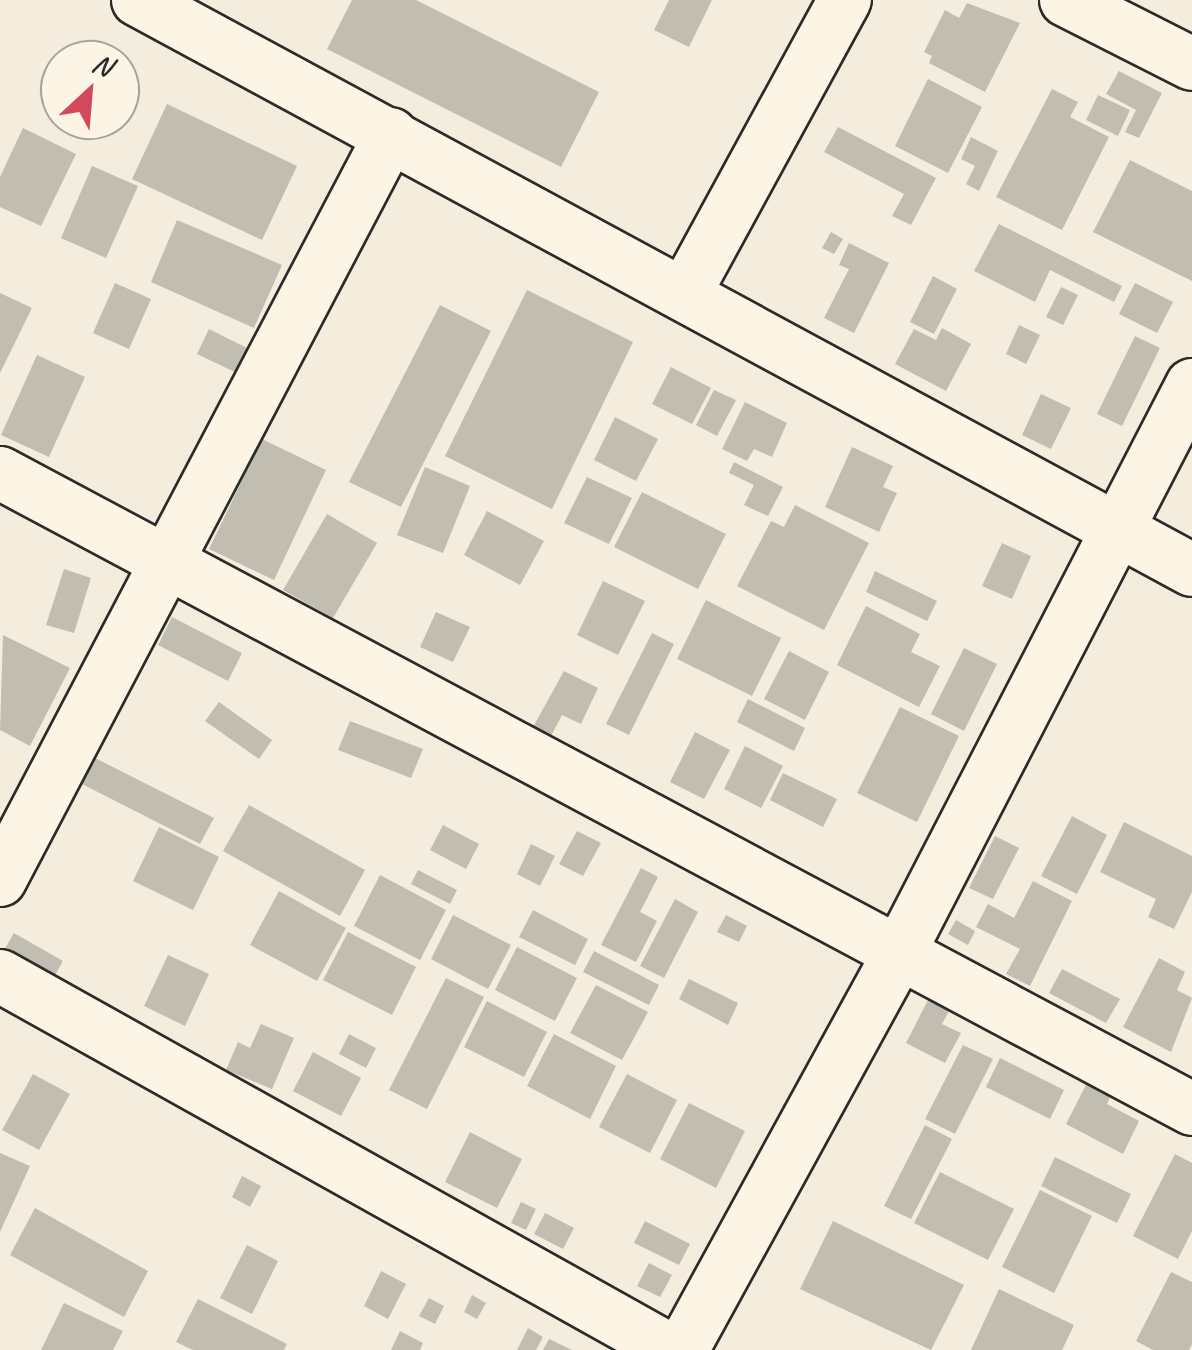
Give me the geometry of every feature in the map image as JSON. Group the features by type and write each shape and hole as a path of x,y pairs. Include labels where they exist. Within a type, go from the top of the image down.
{"street":[{"path":"138,0 1192,570"},
{"path":"685,293 845,0"},
{"path":"1066,0 1192,64"},
{"path":"0,880 392,134"},
{"path":"682,1350 900,952 1114,529 1192,385"},
{"path":"0,473 169,558 1192,1109"},
{"path":"0,976 670,1350"}],"building":[{"path":"352,0 416,0 599,92 561,167 327,49"},
{"path":"669,0 712,0 689,47 654,30"},
{"path":"967,3 1020,23 985,92 929,63 932,56 924,52 945,10 959,18"},
{"path":"1119,71 1162,93 1139,138 1125,132 1136,110 1106,94"},
{"path":"928,79 982,107 948,173 895,146"},
{"path":"1052,89 1078,102 1070,117 1109,137 1062,230 996,197"},
{"path":"1098,95 1130,110 1118,136 1086,120"},
{"path":"167,104 297,166 262,240 132,179"},
{"path":"838,127 936,178 911,225 892,216 904,194 824,152"},
{"path":"23,128 40,140 76,154 41,226 0,207 0,177"},
{"path":"971,137 998,151 979,191 966,184 975,166 961,159"},
{"path":"1130,160 1192,191 1192,281 1093,232"},
{"path":"92,166 138,186 106,258 61,238"},
{"path":"177,220 282,265 254,328 151,282"},
{"path":"999,224 1122,286 1114,302 1050,270 1035,302 974,271"},
{"path":"831,232 843,239 834,254 822,248"},
{"path":"849,243 889,263 854,333 824,318 849,269 839,265"},
{"path":"933,276 957,289 934,334 910,322"},
{"path":"115,283 151,299 129,349 93,333"},
{"path":"1135,283 1173,302 1157,333 1119,314"},
{"path":"1061,287 1078,295 1063,325 1046,317"},
{"path":"527,290 633,342 552,509 445,456"},
{"path":"0,293 32,308 0,373"},
{"path":"440,305 491,331 401,507 349,482"},
{"path":"1019,325 1040,335 1026,364 1006,354"},
{"path":"942,328 971,344 946,391 895,364 914,329 936,340"},
{"path":"209,329 251,350 239,374 197,354"},
{"path":"1135,336 1160,348 1122,426 1097,414"},
{"path":"37,355 85,377 49,457 1,435"},
{"path":"671,367 711,388 692,424 652,404"},
{"path":"714,390 736,400 717,436 696,425"},
{"path":"1041,394 1071,408 1051,449 1022,435"},
{"path":"745,402 787,423 772,457 754,449 747,461 722,449"},
{"path":"615,417 658,439 636,481 594,460"},
{"path":"262,439 326,470 274,580 209,549"},
{"path":"852,447 893,466 883,487 897,493 879,532 825,507"},
{"path":"734,462 783,487 768,516 744,505 754,485 729,473"},
{"path":"425,467 470,486 443,553 397,535"},
{"path":"587,477 632,498 609,544 564,523"},
{"path":"642,492 726,534 698,589 614,547"},
{"path":"795,505 869,543 824,630 737,586 771,521 784,527"},
{"path":"487,511 544,541 520,585 464,555"},
{"path":"327,514 377,543 333,618 283,590"},
{"path":"1002,543 1031,556 1012,599 982,586"},
{"path":"64,569 91,578 74,633 46,625"},
{"path":"875,571 937,601 927,621 866,592"},
{"path":"603,581 645,601 618,655 577,635"},
{"path":"706,600 781,638 752,696 677,659"},
{"path":"866,606 920,634 911,652 940,666 919,707 837,665"},
{"path":"436,612 470,627 453,662 420,647"},
{"path":"172,617 242,653 228,681 158,645"},
{"path":"652,633 674,644 629,735 606,724"},
{"path":"3,635 70,668 30,746 0,730"},
{"path":"964,648 997,664 964,731 931,714"},
{"path":"789,651 829,672 805,720 764,699"},
{"path":"564,671 598,688 581,724 562,715 551,736 533,727"},
{"path":"748,699 805,728 794,751 737,722"},
{"path":"219,702 272,740 259,759 205,721"},
{"path":"900,707 959,736 917,822 857,793"},
{"path":"350,721 423,749 411,778 338,750"},
{"path":"695,732 730,750 704,799 670,782"},
{"path":"745,746 783,766 761,808 724,789"},
{"path":"95,758 214,818 200,844 82,784"},
{"path":"783,773 837,799 823,827 770,800"},
{"path":"249,805 365,870 340,916 223,851"},
{"path":"1072,816 1107,835 1077,894 1041,876"},
{"path":"1124,822 1192,856 1192,892 1174,929 1148,917 1156,899 1100,872"},
{"path":"443,825 479,844 466,869 430,850"},
{"path":"159,827 219,857 193,910 133,881"},
{"path":"577,831 601,843 583,876 559,864"},
{"path":"995,836 1019,848 993,899 969,888"},
{"path":"531,844 555,856 540,886 517,874"},
{"path":"641,868 658,877 640,912 657,921 636,962 601,945"},
{"path":"418,870 457,890 450,904 411,884"},
{"path":"380,875 446,910 420,960 354,926"},
{"path":"1033,881 1072,901 1030,986 1006,974 1020,949 976,927 988,904 1014,918"},
{"path":"279,891 346,928 317,981 250,945"},
{"path":"675,899 698,912 664,978 640,966"},
{"path":"533,910 588,939 575,965 519,937"},
{"path":"453,915 511,945 488,989 431,959"},
{"path":"726,915 747,926 739,942 717,932"},
{"path":"956,920 975,931 968,945 948,934"},
{"path":"348,932 416,967 392,1015 323,980"},
{"path":"14,933 63,961 48,988 0,957"},
{"path":"517,947 577,978 555,1021 495,990"},
{"path":"594,951 659,985 649,1005 583,972"},
{"path":"168,955 209,974 185,1026 144,1006"},
{"path":"1159,958 1185,972 1177,990 1192,998 1171,1052 1123,1027"},
{"path":"1062,969 1120,999 1106,1023 1049,993"},
{"path":"446,978 484,997 427,1109 389,1090"},
{"path":"689,979 738,1003 728,1025 679,999"},
{"path":"596,985 648,1012 622,1060 570,1033"},
{"path":"928,1000 949,1011 942,1024 961,1033 945,1063 906,1043"},
{"path":"487,1001 547,1032 524,1077 464,1047"},
{"path":"261,1024 294,1038 272,1089 226,1070 238,1042 250,1048"},
{"path":"349,1034 376,1048 366,1068 339,1054"},
{"path":"554,1034 616,1066 590,1119 527,1086"},
{"path":"963,1045 993,1059 955,1134 925,1119"},
{"path":"313,1052 361,1078 341,1116 293,1091"},
{"path":"1000,1058 1064,1090 1050,1119 986,1087"},
{"path":"33,1074 70,1094 39,1150 2,1130"},
{"path":"627,1074 677,1100 650,1153 599,1127"},
{"path":"1088,1081 1112,1093 1107,1104 1139,1121 1123,1154 1066,1124"},
{"path":"689,1103 745,1131 716,1188 660,1159"},
{"path":"925,1125 952,1139 911,1219 884,1206"},
{"path":"470,1132 522,1159 497,1208 445,1182"},
{"path":"0,1153 30,1166 0,1232"},
{"path":"1175,1154 1192,1163 1192,1231 1178,1259 1133,1236"},
{"path":"1055,1157 1131,1194 1117,1223 1041,1186"},
{"path":"940,1172 1014,1209 988,1260 914,1223"},
{"path":"242,1176 261,1186 250,1207 232,1197"},
{"path":"1040,1190 1092,1216 1054,1293 1002,1267"},
{"path":"521,1202 536,1209 526,1230 511,1223"},
{"path":"35,1208 148,1271 124,1317 10,1255"},
{"path":"545,1213 574,1228 563,1249 534,1234"},
{"path":"645,1221 690,1244 679,1265 634,1243"},
{"path":"833,1221 964,1285 931,1350 800,1289"},
{"path":"247,1245 278,1261 252,1314 220,1298"},
{"path":"649,1263 672,1275 660,1297 637,1286"},
{"path":"381,1271 406,1284 388,1319 364,1306"},
{"path":"1171,1272 1192,1282 1192,1344 1189,1350 1153,1350 1136,1341"},
{"path":"999,1289 1074,1325 1062,1350 971,1350"},
{"path":"472,1295 486,1303 477,1319 464,1312"},
{"path":"429,1298 444,1306 435,1324 419,1316"},
{"path":"198,1299 287,1344 284,1350 193,1350 176,1342"},
{"path":"64,1303 123,1331 113,1350 41,1350"},
{"path":"528,1328 543,1337 536,1350 517,1350"},
{"path":"400,1331 423,1343 420,1350 391,1350"},
{"path":"549,1339 572,1350 543,1350"}]}
